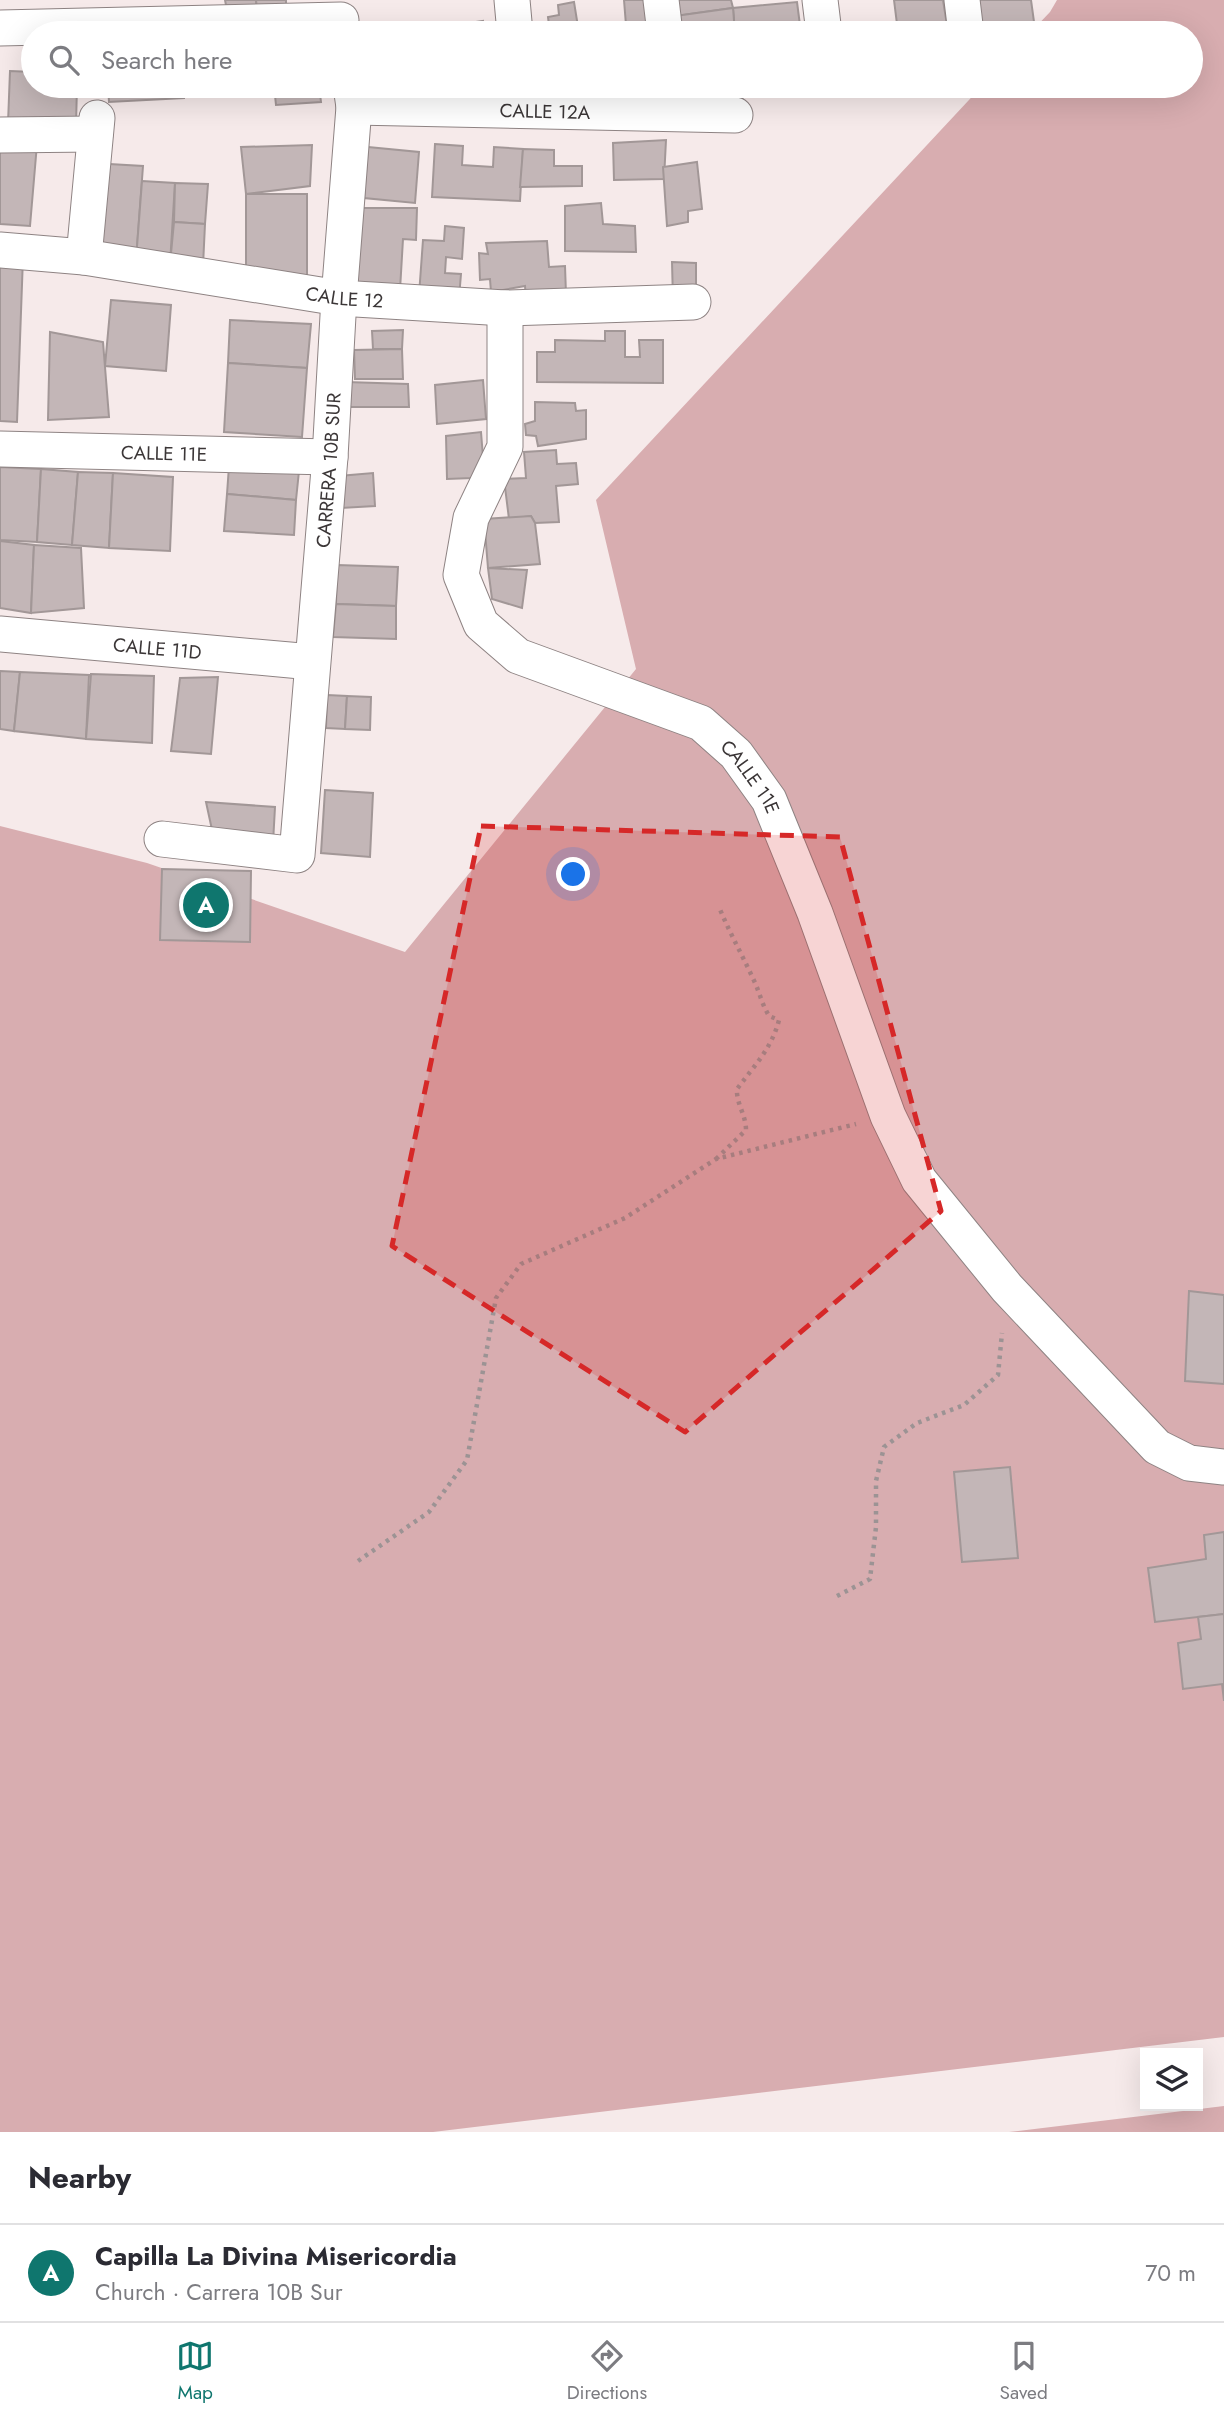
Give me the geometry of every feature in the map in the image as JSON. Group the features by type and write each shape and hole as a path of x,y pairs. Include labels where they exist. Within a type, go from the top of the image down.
{"street":[{"path":"512,0 514,21"},
{"path":"661,0 664,21"},
{"path":"820,0 823,21"},
{"path":"962,0 965,21"},
{"path":"239,21 341,18"},
{"path":"0,28 21,27"},
{"name":"CARRERA 10B SUR","path":"162,839 297,855 330,457 352,98"},
{"name":"CALLE 12A","path":"520,98 673,100 735,115"},
{"path":"0,135 96,126 84,257"},
{"name":"CALLE 12","path":"0,250 84,257 339,298 505,308 693,302"},
{"name":"CALLE 11E","path":"505,308 505,447 471,517 460,575 481,624 517,656 701,723 736,754 769,800 815,913 888,1116 919,1180 1007,1288 1157,1447 1189,1463 1224,1467"},
{"name":"CALLE 11E","path":"0,449 330,457"},
{"name":"CALLE 11D","path":"0,634 312,662"}],"path":[{"path":"358,1561 429,1512 467,1460 496,1298 521,1264 625,1218 716,1159 746,1130 746,1119 737,1089 767,1050 779,1020 769,1016 764,1008 719,907"},
{"path":"716,1159 888,1116"},
{"path":"836,1596 870,1579 876,1527 876,1481 884,1447 917,1423 964,1405 998,1375 1007,1288"}],"highlighted area":[{"path":"481,826 840,837 941,1211 685,1432 392,1246"}],"shaded area":[{"path":"1057,0 1224,0 1224,2037 433,2132 0,2132 0,826 147,863 405,952 636,669 596,500 971,98 1203,98 1203,21 1041,21"},
{"path":"1224,2106 1224,2132 1009,2132 1183,2111 1203,2111 1203,2109"}],"building":[{"path":"225,0 256,0 257,9 226,5"},
{"path":"256,0 286,0 286,6 257,9"},
{"path":"624,0 657,0 660,21 626,21"},
{"path":"673,0 731,0 733,8 675,16"},
{"path":"894,0 943,0 946,21 897,21"},
{"path":"970,0 1031,0 1034,21 973,21"},
{"path":"574,2 577,21 548,21 548,17 559,15 558,5"},
{"path":"797,2 799,21 734,21 733,8"},
{"path":"733,8 734,21 676,21 675,16"},
{"path":"10,71 21,71 21,98 77,98 76,125 8,123"},
{"path":"109,98 184,98 109,102"},
{"path":"275,98 320,98 321,102 276,105"},
{"path":"684,98 742,98 743,103 685,109"},
{"path":"666,140 664,179 614,180 613,143"},
{"path":"0,141 37,144 30,226 0,224"},
{"path":"435,144 463,146 462,165 493,167 494,147 523,149 520,201 432,197"},
{"path":"312,145 310,186 246,194 241,147"},
{"path":"368,147 419,152 415,203 364,198"},
{"path":"523,149 554,150 554,166 582,166 582,186 520,187"},
{"path":"697,162 702,209 688,211 688,222 667,226 663,167"},
{"path":"92,163 143,166 136,260 89,247"},
{"path":"142,181 175,183 170,264 136,260"},
{"path":"175,183 208,184 205,224 174,222"},
{"path":"246,194 307,194 307,279 246,280"},
{"path":"601,203 603,224 635,226 636,252 565,251 565,206"},
{"path":"356,208 417,208 416,240 403,239 400,290 352,284"},
{"path":"174,222 205,224 203,266 170,264"},
{"path":"445,226 464,228 462,259 446,257 445,273 461,274 459,298 419,295 423,240 444,241"},
{"path":"547,241 549,267 565,266 566,294 526,299 525,286 491,292 490,279 480,280 479,253 488,254 486,243"},
{"path":"0,256 23,257 17,422 0,421"},
{"path":"672,262 696,263 696,299 673,300"},
{"path":"111,300 171,305 166,371 105,366"},
{"path":"230,320 311,324 307,368 228,363"},
{"path":"403,330 402,349 373,349 372,331"},
{"path":"605,331 625,331 625,357 640,357 639,340 663,340 663,383 537,382 537,352 555,352 555,340 605,341"},
{"path":"50,332 103,342 109,417 48,420"},
{"path":"402,349 403,379 355,379 354,350"},
{"path":"228,363 307,368 302,437 224,432"},
{"path":"483,380 486,419 437,424 435,385"},
{"path":"346,382 408,384 409,407 349,407"},
{"path":"535,402 575,403 576,411 586,410 586,439 538,446 536,436 526,435 525,424 535,421"},
{"path":"481,432 483,457 472,478 447,479 446,436"},
{"path":"556,450 557,464 576,463 578,484 556,486 559,522 535,523 531,516 509,519 504,479 526,478 524,452"},
{"path":"229,466 299,471 296,500 227,494"},
{"path":"0,467 41,469 37,542 0,540"},
{"path":"41,469 78,472 72,545 37,542"},
{"path":"78,472 113,473 109,548 72,545"},
{"path":"113,473 173,477 170,551 109,548"},
{"path":"373,473 375,506 341,508 339,476"},
{"path":"227,494 296,500 294,535 224,531"},
{"path":"531,516 535,523 540,564 488,568 484,519"},
{"path":"0,541 34,545 31,613 0,608"},
{"path":"34,545 81,548 84,608 31,613"},
{"path":"337,565 398,567 396,606 336,604"},
{"path":"488,568 527,570 522,608 492,599"},
{"path":"336,604 396,606 396,639 333,637"},
{"path":"0,671 20,672 14,731 0,729"},
{"path":"20,672 89,675 86,739 14,731"},
{"path":"91,674 154,676 152,743 86,739"},
{"path":"218,677 211,754 171,751 180,678"},
{"path":"327,695 347,696 345,729 326,728"},
{"path":"347,696 371,697 370,730 345,729"},
{"path":"325,790 373,793 370,857 321,853"},
{"path":"206,802 275,807 273,843 214,839"},
{"path":"162,869 251,871 250,942 160,940"},
{"path":"1189,1291 1224,1295 1224,1384 1185,1381"},
{"path":"1010,1467 1018,1558 962,1562 954,1472"},
{"path":"1224,1532 1224,1614 1155,1622 1148,1568 1206,1559 1204,1535"},
{"path":"1224,1614 1224,1701 1222,1684 1183,1689 1178,1643 1201,1639 1198,1617"}],"place":[{"name":"Capilla La Divina Misericordia","path":"206,905"}]}
